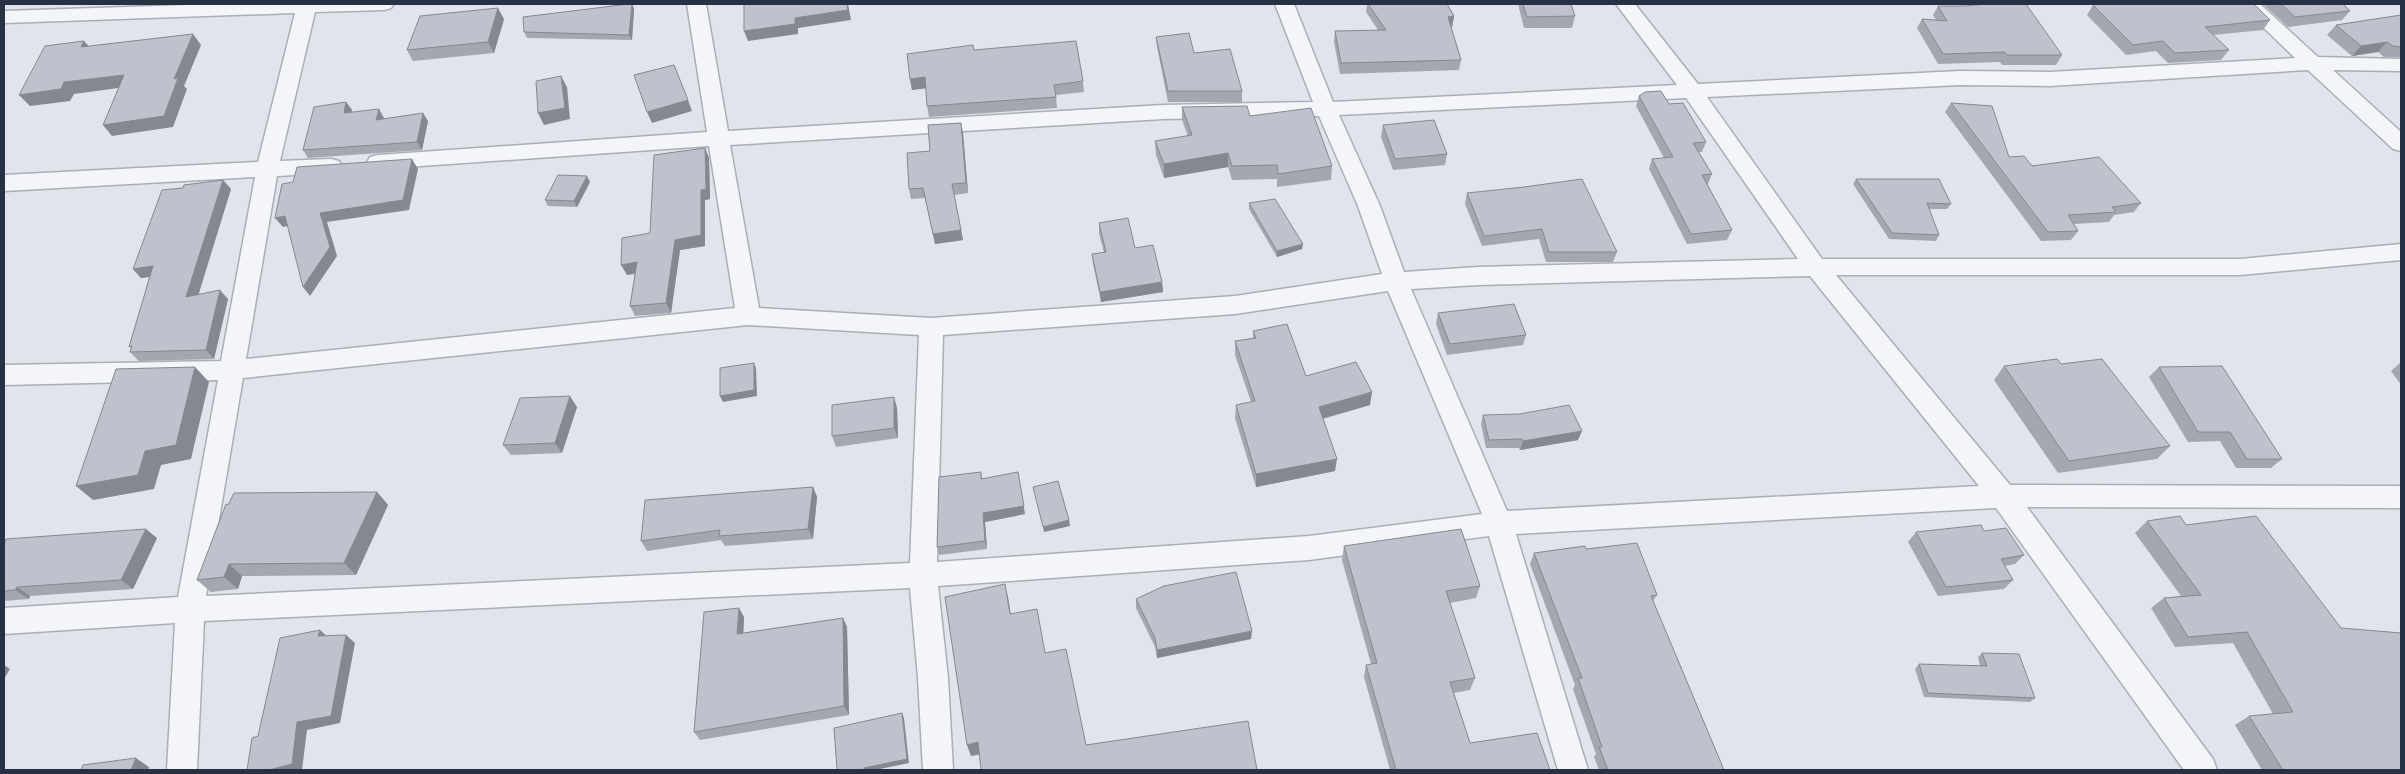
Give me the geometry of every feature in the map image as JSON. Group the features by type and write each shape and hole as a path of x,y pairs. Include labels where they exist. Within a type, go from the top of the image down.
{"street":[{"path":"4,17 384,4"},
{"path":"696,4 748,316"},
{"path":"1284,4 1326,109 1368,206 1396,281 1499,523 1573,770"},
{"path":"1625,4 1692,91 1816,267 2003,496 2202,770"},
{"path":"2249,4 2401,144"},
{"path":"182,770 190,609 267,170 306,6"},
{"path":"4,183 267,170 717,138 1163,112 1326,109 1960,78 2050,79 2313,63 2401,65"},
{"path":"4,375 231,370 748,316 931,327 1235,305 1396,281 1478,276 1816,267 2240,266 2401,252"},
{"path":"931,327 923,575 933,678 938,770"},
{"path":"4,621 190,609 923,575 1309,548 1499,523 2003,496 2401,497"}],"building":[{"path":"632,4 629,35 524,32 523,17"},
{"path":"744,4 847,4 848,10 795,18 795,24 744,31"},
{"path":"1368,4 1447,4 1454,16 1448,17 1461,60 1341,63 1335,31 1386,30"},
{"path":"1523,4 1571,4 1575,16 1527,17"},
{"path":"2026,4 2062,55 2007,55 2005,52 1943,54 1922,19 1947,21 1938,6"},
{"path":"2254,4 2270,20 2205,27 2229,50 2175,53 2163,41 2133,45 2093,5"},
{"path":"2281,4 2343,4 2350,11 2295,17"},
{"path":"498,8 488,42 407,50 420,16"},
{"path":"2401,15 2401,47 2393,46 2387,42 2361,46 2336,25"},
{"path":"1189,33 1194,53 1230,49 1242,91 1168,91 1156,37"},
{"path":"193,34 174,79 178,78 164,116 103,125 124,75 64,82 61,89 19,95 45,46 84,41 81,47"},
{"path":"1076,41 1083,81 1054,85 1056,97 927,106 925,77 910,79 907,54 973,45 974,50"},
{"path":"674,65 688,100 647,112 634,75"},
{"path":"561,76 565,108 538,113 536,81"},
{"path":"1661,91 1669,104 1683,103 1706,142 1693,143 1712,174 1702,175 1732,230 1691,234 1652,159 1673,157 1639,96 1645,92"},
{"path":"346,102 344,113 379,109 376,120 423,113 417,142 303,150 314,107"},
{"path":"1951,103 1992,106 2009,157 2024,156 2032,166 2099,157 2141,203 2112,207 2116,212 2068,215 2078,231 2048,232"},
{"path":"1247,106 1250,116 1311,108 1332,166 1278,174 1277,165 1232,166 1228,153 1164,164 1155,141 1192,135 1182,107"},
{"path":"1434,120 1447,154 1395,159 1383,125"},
{"path":"961,123 966,183 952,184 961,230 933,234 923,188 909,189 907,153 930,151 928,125"},
{"path":"705,148 706,189 701,190 701,235 675,240 666,303 630,306 637,262 621,265 622,238 650,233 654,155"},
{"path":"412,159 403,200 320,213 330,247 303,287 285,216 275,218 282,184 293,182 297,167"},
{"path":"558,175 587,176 574,201 545,200"},
{"path":"1582,179 1617,252 1549,252 1542,229 1484,236 1467,193 1524,187"},
{"path":"1856,179 1939,179 1951,204 1927,203 1939,235 1892,233"},
{"path":"223,180 186,297 220,290 206,350 130,352 132,346 129,347 153,266 133,269 162,190"},
{"path":"1275,199 1303,244 1277,251 1249,203"},
{"path":"1128,218 1135,248 1153,245 1162,282 1100,292 1092,254 1106,252 1099,223"},
{"path":"1514,304 1526,335 1450,344 1438,313"},
{"path":"1287,324 1306,376 1356,362 1372,392 1319,407 1337,459 1256,474 1236,405 1255,401 1235,341 1256,338 1253,331"},
{"path":"2057,359 2061,364 2102,359 2170,446 2069,461 2004,366"},
{"path":"754,363 754,390 720,396 720,368"},
{"path":"2222,366 2282,459 2247,459 2230,432 2198,432 2159,367"},
{"path":"195,367 176,445 145,451 138,475 76,486 116,369"},
{"path":"570,396 555,443 503,445 520,398"},
{"path":"894,397 894,428 832,436 832,405"},
{"path":"1569,405 1582,431 1523,441 1522,439 1489,440 1483,415 1520,414"},
{"path":"981,472 981,479 1018,472 1024,506 983,513 985,541 937,547 939,477"},
{"path":"1058,481 1069,520 1043,527 1033,487"},
{"path":"813,487 808,529 719,536 720,530 641,541 645,500"},
{"path":"377,492 344,563 229,564 224,577 197,580 226,504 228,505 234,493"},
{"path":"2180,516 2186,525 2256,516 2341,628 2401,633 2401,770 2283,770 2249,716 2293,712 2247,632 2188,637 2164,598 2201,595 2147,521"},
{"path":"1981,525 1984,531 2006,528 2024,555 2001,559 2013,580 1946,587 1916,532"},
{"path":"146,529 121,580 17,587 15,590 4,591 4,544 6,539"},
{"path":"1461,529 1480,586 1446,591 1475,678 1450,682 1470,743 1537,733 1550,770 1396,770 1366,665 1377,663 1344,546"},
{"path":"1637,543 1657,595 1651,596 1724,770 1608,770 1599,747 1602,747 1578,678 1582,678 1534,553 1585,546 1586,549"},
{"path":"1236,572 1252,631 1157,650 1155,638 1136,599 1164,586"},
{"path":"1005,584 1010,614 1037,609 1045,653 1066,649 1086,745 1248,721 1257,770 981,770 978,742 967,745 945,597"},
{"path":"739,608 737,634 843,618 844,706 694,732 704,612"},
{"path":"320,630 318,636 346,635 331,716 297,722 292,764 269,770 247,770 252,738 258,736 280,638"},
{"path":"1982,653 2019,654 2035,698 1928,693 1919,664 1987,666"},
{"path":"902,713 907,759 864,768 864,770 837,770 834,728"},
{"path":"136,758 131,770 81,770 83,765"}]}
